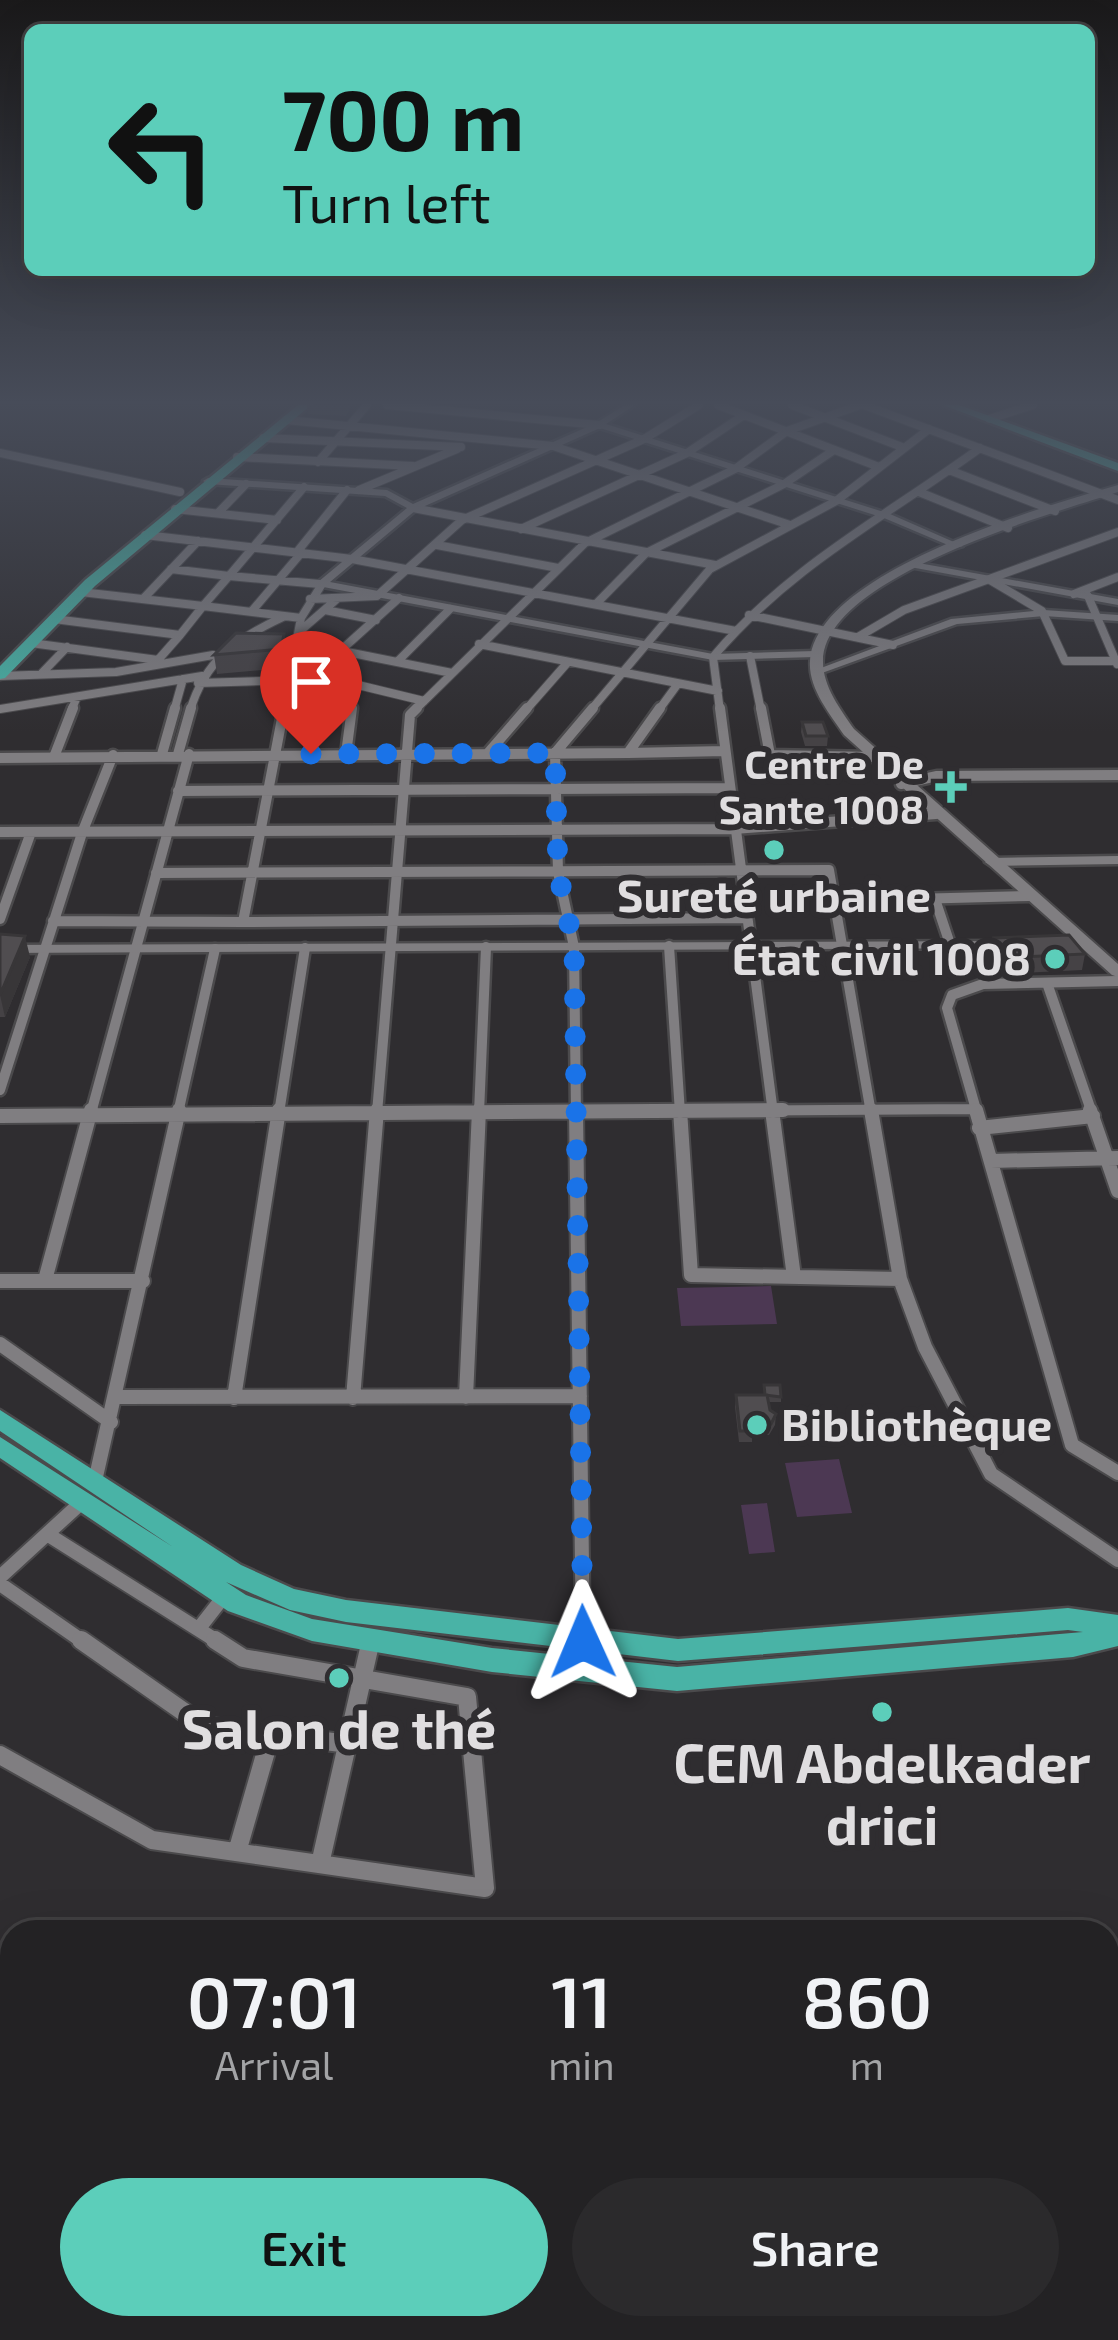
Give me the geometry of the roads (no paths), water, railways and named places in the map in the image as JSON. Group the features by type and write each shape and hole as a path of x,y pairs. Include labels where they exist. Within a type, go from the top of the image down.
{"main road":[{"path":"0,658 71,586 154,514"},
{"path":"0,675 81,592 169,514"},
{"path":"1046,514 878,580 826,629 815,654 821,688 849,732 901,784 1118,972"},
{"path":"0,1419 225,1595 289,1624 373,1628 723,1678 1073,1646 1118,1630"},
{"path":"0,1446 93,1489 259,1587 373,1628"}],"street":[{"path":"228,514 277,520"},
{"path":"31,643 158,660 282,514"},
{"path":"252,611 332,514"},
{"path":"243,922 301,618 322,584 406,514"},
{"path":"438,514 715,565"},
{"path":"310,598 377,596 462,520 475,514"},
{"path":"518,531 555,514"},
{"path":"353,1398 410,716 585,543 643,514"},
{"path":"596,604 646,554 724,514"},
{"path":"759,514 790,525"},
{"path":"584,1657 574,947 558,872 555,753 665,617 715,565 811,514"},
{"path":"881,514 958,545"},
{"path":"974,514 1008,528"},
{"path":"794,1277 713,657 749,615 801,568 887,516"},
{"path":"858,637 904,610 995,583 1118,532"},
{"path":"145,535 352,559 736,631"},
{"path":"143,599 198,541"},
{"path":"437,545 558,568"},
{"path":"913,565 1118,602"},
{"path":"171,569 322,584 713,657 815,654"},
{"path":"963,575 970,588"},
{"path":"1072,595 1118,577"},
{"path":"995,583 1044,613 1066,661 1117,663 1088,596"},
{"path":"81,592 301,618"},
{"path":"298,638 338,598"},
{"path":"340,651 399,598"},
{"path":"397,662 451,609"},
{"path":"326,610 376,620"},
{"path":"818,671 955,621 1044,613 1118,618"},
{"path":"0,675 116,672 213,655 287,615"},
{"path":"749,615 893,645"},
{"path":"54,620 180,635"},
{"path":"298,638 452,673"},
{"path":"479,644 718,691"},
{"path":"42,673 67,647"},
{"path":"46,1280 168,833 200,679 213,655"},
{"path":"750,656 770,755 874,757"},
{"path":"488,753 568,662"},
{"path":"292,669 424,700"},
{"path":"0,709 183,679 289,685 334,679"},
{"path":"163,754 183,679"},
{"path":"346,754 355,684"},
{"path":"628,753 677,685"},
{"path":"54,757 77,697"},
{"path":"0,758 725,751"},
{"path":"0,1090 82,833 113,755"},
{"path":"901,784 938,776 1118,775"},
{"path":"178,791 729,788"},
{"path":"0,832 734,829 935,814"},
{"path":"0,919 32,832"},
{"path":"992,862 1118,860"},
{"path":"156,873 829,870 900,1279 925,1347 991,1474 1118,1560"},
{"path":"912,899 1030,896"},
{"path":"935,898 951,947"},
{"path":"53,921 747,919"},
{"path":"1061,944 1084,943"},
{"path":"0,949 1017,945"},
{"path":"669,946 691,1275 900,1279"},
{"path":"466,1397 486,947"},
{"path":"234,1398 305,948"},
{"path":"215,949 93,1489 0,1580 204,1726 349,1744"},
{"path":"1118,981 974,985 949,999 947,1014 1072,1445 1118,1472"},
{"path":"1047,982 1093,1116 1113,1158 1118,1191"},
{"path":"0,1116 974,1109"},
{"path":"979,1127 1093,1116"},
{"path":"991,1161 1113,1158"},
{"path":"0,1281 143,1281"},
{"path":"0,1344 111,1422"},
{"path":"117,1397 580,1396"},
{"path":"0,1755 152,1840 485,1888 467,1697 366,1675 243,1658 47,1534"},
{"path":"200,1627 225,1595"},
{"path":"320,1864 373,1628"},
{"path":"237,1852 271,1734"}],"place":[{"name":"Centre De Sante 1008","path":"951,787"},
{"name":"Sureté urbaine","path":"774,850"},
{"name":"État civil 1008","path":"1055,959"},
{"name":"Bibliothèque","path":"757,1425"},
{"name":"Salon de thé","path":"339,1678"},
{"name":"CEM Abdelkader drici","path":"882,1712"}]}
